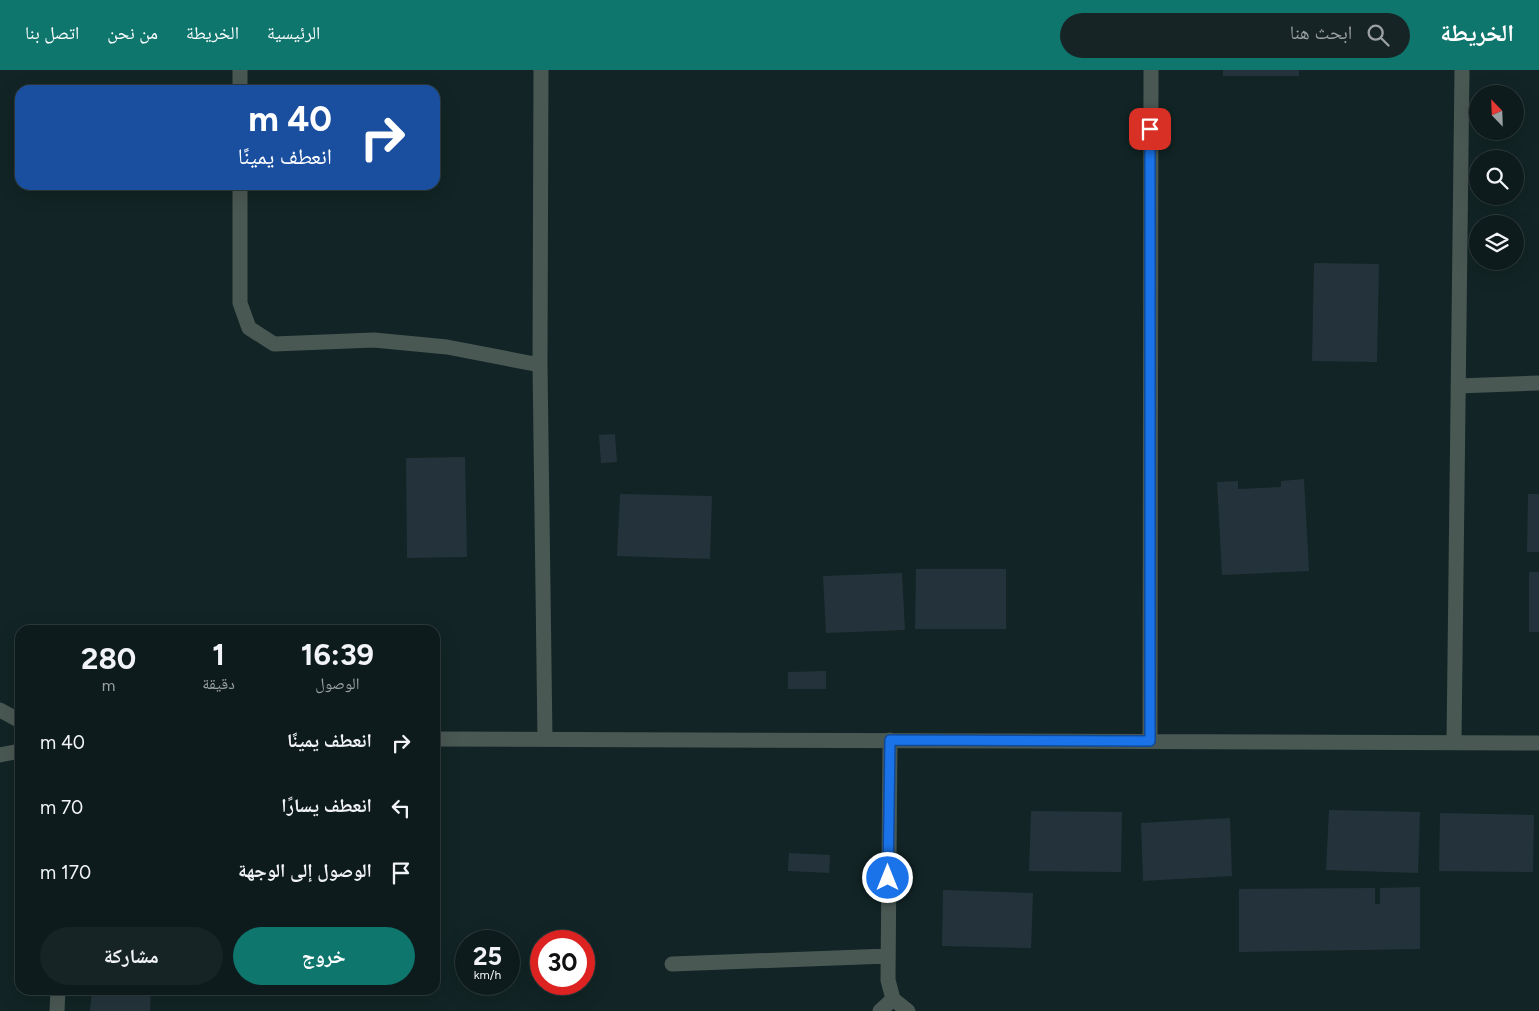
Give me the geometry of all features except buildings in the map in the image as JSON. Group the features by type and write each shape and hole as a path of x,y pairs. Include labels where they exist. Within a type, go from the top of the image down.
{"street":[{"path":"240,70 240,85"},
{"path":"541,70 540,365 545,739"},
{"path":"1150,70 1150,741"},
{"path":"1454,742 1462,70"},
{"path":"240,190 240,303 249,328 274,344 374,340 448,347 540,365"},
{"path":"1458,386 1539,383"},
{"path":"0,710 15,718"},
{"path":"440,739 1539,743"},
{"path":"890,740 888,980 893,999 908,1011"},
{"path":"0,754 15,752"},
{"path":"672,964 888,956"},
{"path":"57,1011 58,995"},
{"path":"880,1011 893,999"}],"route":[{"path":"888,878 890,740 1150,741 1150,129"}]}
